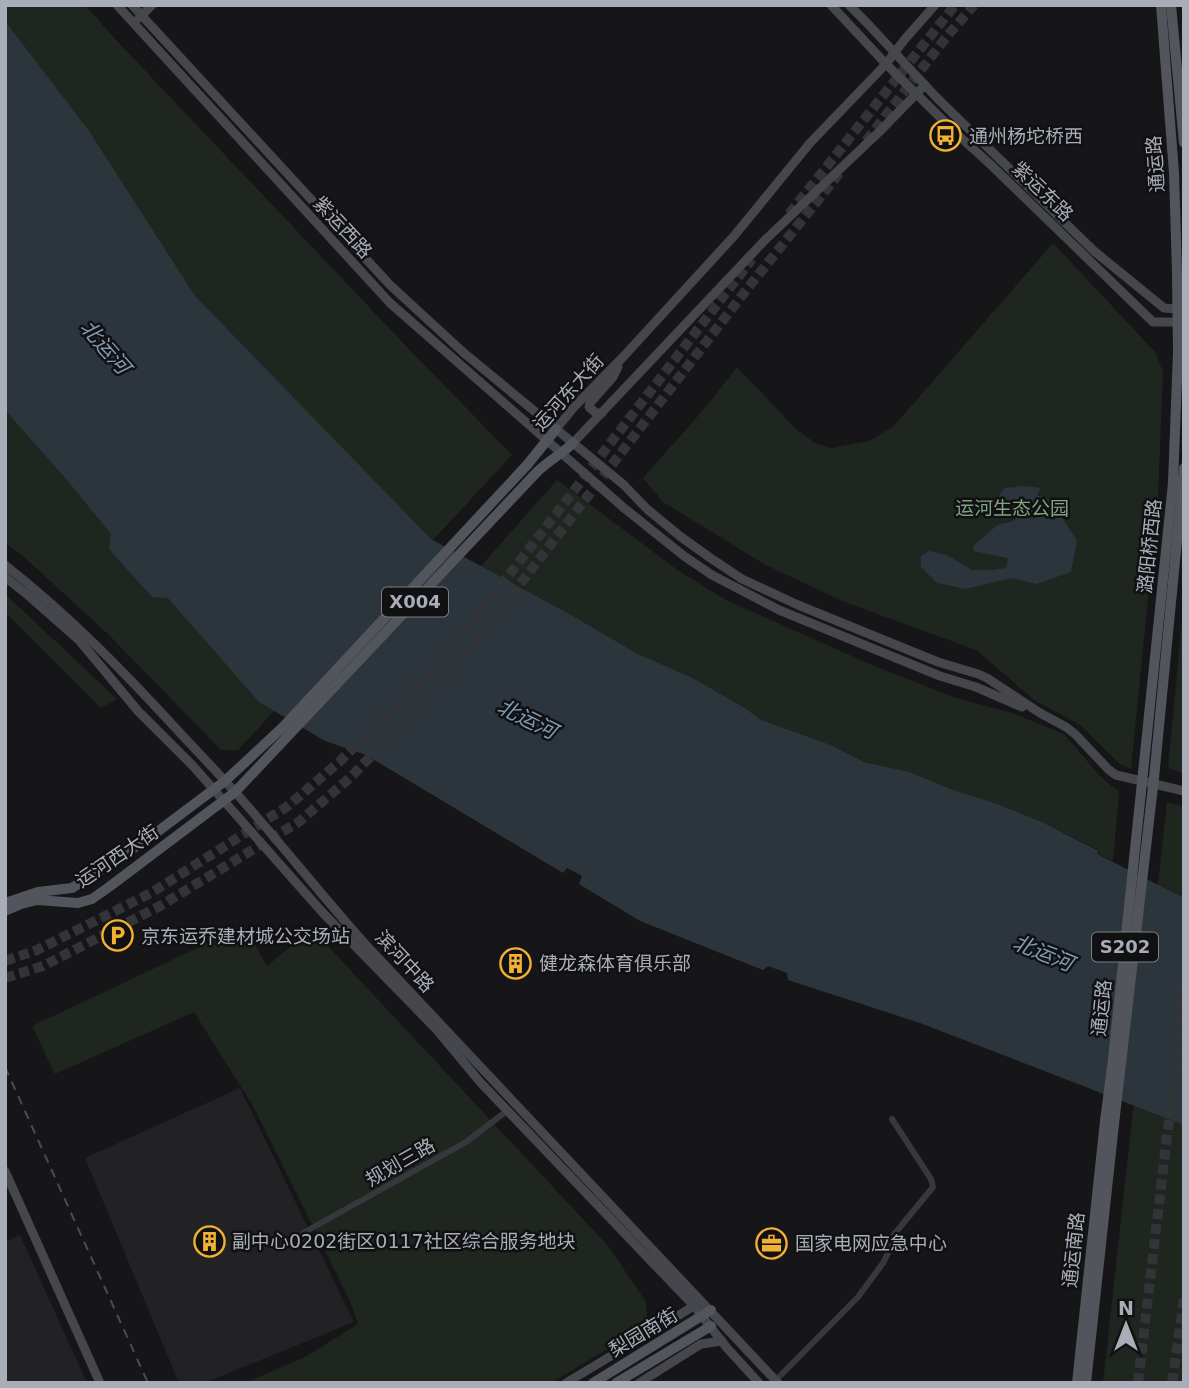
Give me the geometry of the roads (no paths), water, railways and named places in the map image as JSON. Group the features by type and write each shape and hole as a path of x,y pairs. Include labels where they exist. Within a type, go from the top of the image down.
{"main road":[{"name":"紫运西路","path":"117,5 390,303 624,508 684,556 743,593 779,610 891,657 976,687 1034,713 1040,713"},
{"path":"129,20 137,9 152,5"},
{"name":"紫运东路","path":"831,5 886,64 1153,322 1180,316"},
{"name":"紫运东路","path":"849,5 999,160 1094,251 1164,307 1180,316"},
{"name":"运河东大街","path":"235,792 288,729 527,465 575,406 734,236 810,143 886,64 935,5"},
{"name":"通运路","path":"1161,5 1174,173 1180,316"},
{"name":"通运路","path":"1171,5 1184,143"},
{"name":"紫运西路","path":"137,9 390,285 464,353 624,485 647,509 681,537 742,579 798,605 938,662 978,674 1040,713"},
{"name":"运河东大街","path":"214,789 288,729 537,472 573,443 765,240 925,85"},
{"name":"潞阳桥西路","path":"1143,773 1173,483 1180,316"},
{"path":"602,413 592,411 590,403 613,377 624,356"},
{"name":"潞阳桥西路","path":"1154,778 1184,468"},
{"name":"滨河中路","path":"5,565 85,634 151,701 235,792 366,945 715,1323 777,1382"},
{"name":"滨河中路","path":"5,577 79,640 138,711 193,766 323,913 436,1029 480,1082 694,1306 707,1313"},
{"path":"1040,713 1075,734 1116,775 1184,792"},
{"name":"通运路","path":"1109,1123 1114,1045 1143,773"},
{"name":"通运路","path":"1109,1123 1154,778"},
{"name":"运河西大街","path":"5,903 38,892 72,888 149,838 214,789"},
{"name":"运河西大街","path":"5,911 37,900 78,903 92,898 235,792"},
{"name":"通运南路","path":"1077,1383 1109,1123"},
{"name":"通运南路","path":"1086,1383 1109,1123"},
{"path":"5,1171 100,1383"},
{"path":"566,1383 694,1306"},
{"name":"梨园南街","path":"593,1383 707,1313"},
{"name":"滨河中路","path":"715,1323 722,1340 759,1383"},
{"name":"梨园南街","path":"616,1383 715,1323"},
{"path":"639,1383 701,1344 722,1340"}],"street":[{"name":"规划三路","path":"303,1233 466,1142 508,1111"},
{"path":"777,1382 858,1297 883,1263 892,1237 933,1187 931,1179 892,1119"}],"water":[{"name":"北运河","path":"5,21 89,131 195,296 431,539 638,654 693,678 761,720 831,745 864,762 910,772 1042,822 1097,850 1097,854 1184,898 1184,1125 920,1023 788,980 787,973 768,966 763,970 640,921 579,884 582,876 567,868 563,873 366,755 325,741 259,702 168,598 152,597 109,549 111,534 5,410"},
{"path":"1005,488 1041,488 1037,495 1051,500 1077,541 1071,572 1036,584 1012,578 965,589 937,583 921,567 921,556 929,551 947,555 972,570 1006,568 1008,558 973,551 974,545 998,525 1016,519 1012,510 999,505 1000,494"}],"tunnel":[{"path":"789,214 955,5"},
{"path":"866,141 974,5"},
{"path":"5,978 43,966 160,906 300,821 352,776 461,661 747,289 842,170"},
{"path":"5,961 37,950 151,893 288,806 339,762 449,653 752,259"},
{"path":"1138,1383 1184,983"},
{"path":"1172,1383 1184,1299"}],"railway":[{"path":"5,1067 148,1383"}],"place":[{"name":"通州杨坨桥西","path":"946,136"},
{"name":"京东运乔建材城公交场站","path":"118,936"},
{"name":"健龙森体育俱乐部","path":"516,963"},
{"name":"副中心0202街区0117社区综合服务地块","path":"209,1241"},
{"name":"国家电网应急中心","path":"772,1243"}],"park label":[{"name":"运河生态公园","path":"1012,508"}]}
